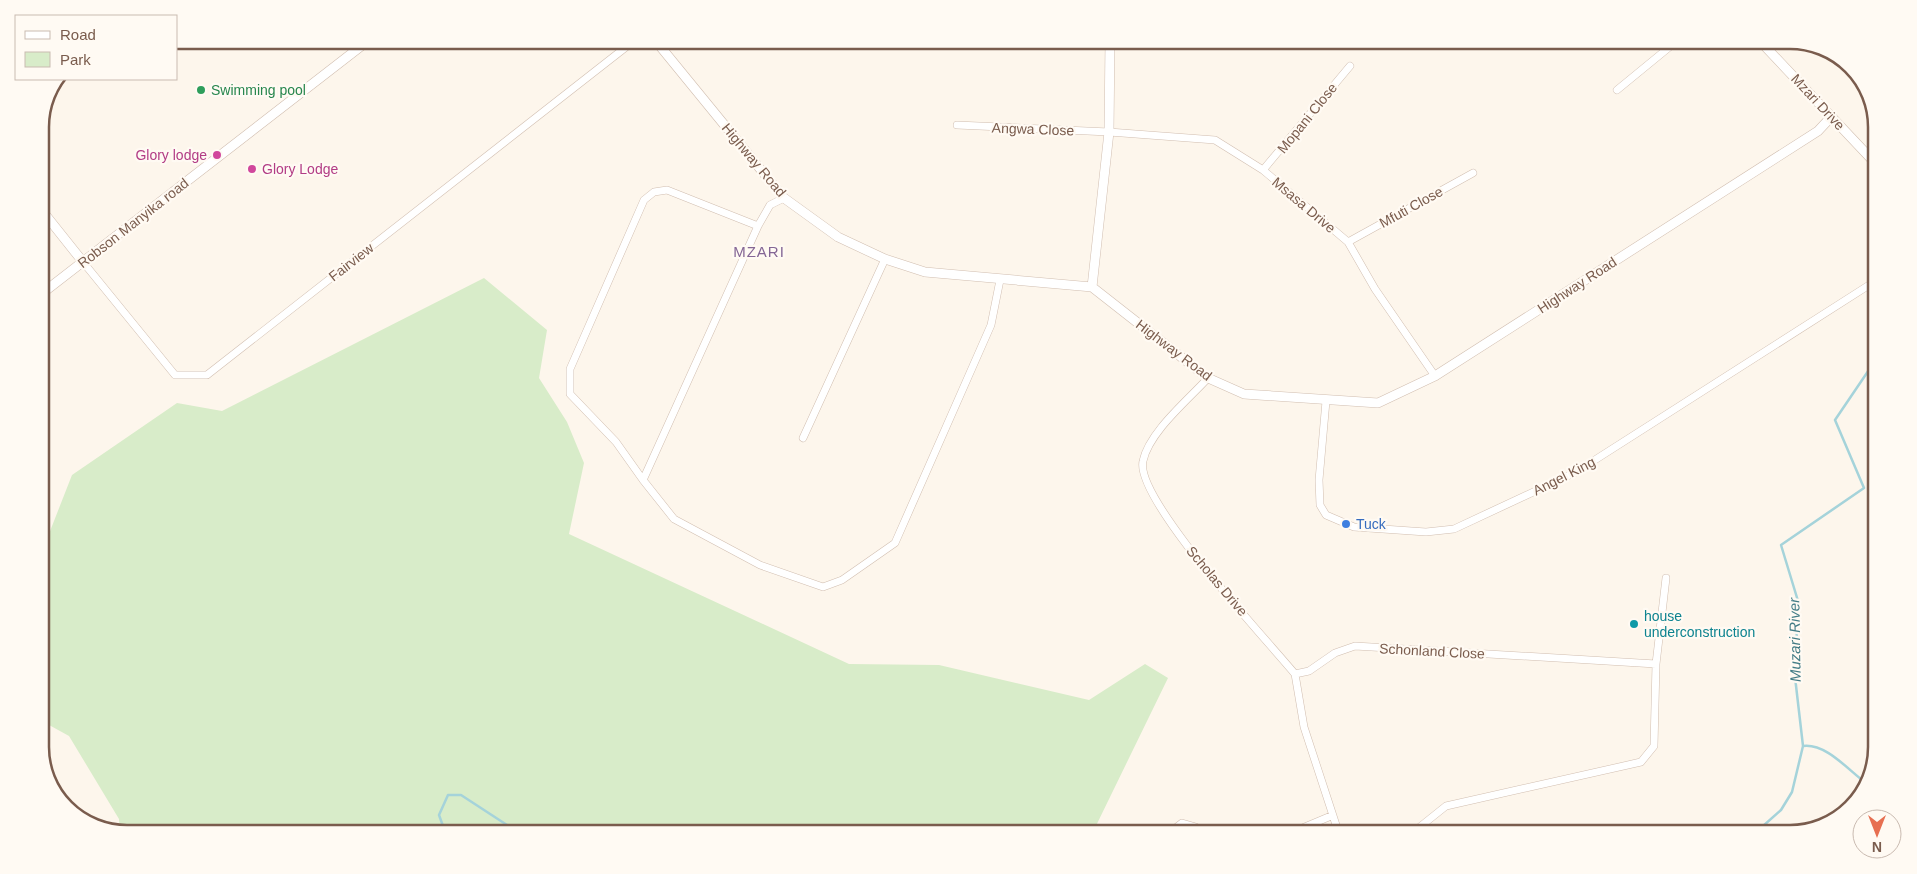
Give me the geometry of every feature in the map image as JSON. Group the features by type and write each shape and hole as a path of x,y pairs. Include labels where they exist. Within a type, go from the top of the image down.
{"street":[{"name":"Robson Manyika road","path":"49,288 357,49"},
{"name":"Fairview","path":"83,262 175,375 207,375 624,49"},
{"name":"Highway Road","path":"662,49 784,198 838,236 885,259 925,272 1000,280 1092,286 1208,378 1244,394 1326,401 1378,403 1435,376 1818,131 1832,116"},
{"path":"1092,286 1108,132 1110,49"},
{"path":"1617,90 1667,49"},
{"name":"Mzari Drive","path":"1768,49 1868,155"},
{"name":"Mopani Close","path":"1263,170 1350,66"},
{"name":"Angwa Close","path":"957,125 1108,132"},
{"name":"Msasa Drive","path":"1108,132 1215,140 1263,170 1348,242 1375,289 1435,376"},
{"name":"Mfuti Close","path":"1348,242 1473,173"},
{"path":"758,226 667,190 654,192 644,200 570,369 570,394 616,442 674,519 760,565 823,587 842,580 895,543 991,325 1000,280"},
{"path":"643,480 758,226 770,205 784,198"},
{"path":"49,219 83,262"},
{"path":"803,438 885,259"},
{"name":"Angel King","path":"1326,401 1319,480 1320,505 1326,515 1354,527 1426,532 1454,529 1576,472 1868,286"},
{"name":"Scholas Drive","path":"1208,378 1148,444 1142,463 1146,483 1172,527 1295,674"},
{"path":"1422,825 1446,806 1641,762 1654,746 1656,664 1666,578"},
{"name":"Schonland Close","path":"1295,674 1309,671 1335,653 1355,646 1656,664"},
{"path":"1295,674 1304,727 1335,825"},
{"path":"1310,825 1331,816"}],"green space":[{"path":"484,278 547,330 539,378 567,422 584,463 569,534 849,664 939,665 1089,700 1145,664 1168,678 1096,825 119,825 119,819 69,736 49,725 49,534 72,475 177,403 222,411"}],"waterway":[{"name":"Muzari River","path":"1764,825 1781,810 1792,792 1803,746 1795,677 1798,601 1781,545 1864,488 1835,420 1868,371"},
{"path":"1803,746 1812,746 1828,753 1861,779"},
{"name":"Muzari River","path":"443,825 439,815 448,795 461,795 507,825"}],"place":[{"name":"Swimming pool","path":"201,90"},
{"name":"Glory lodge","path":"217,155"},
{"name":"Glory Lodge","path":"252,169"},
{"name":"Tuck","path":"1346,524"},
{"name":"house underconstruction","path":"1634,624"}],"district":[{"name":"MZARI","path":"759,252"}]}
